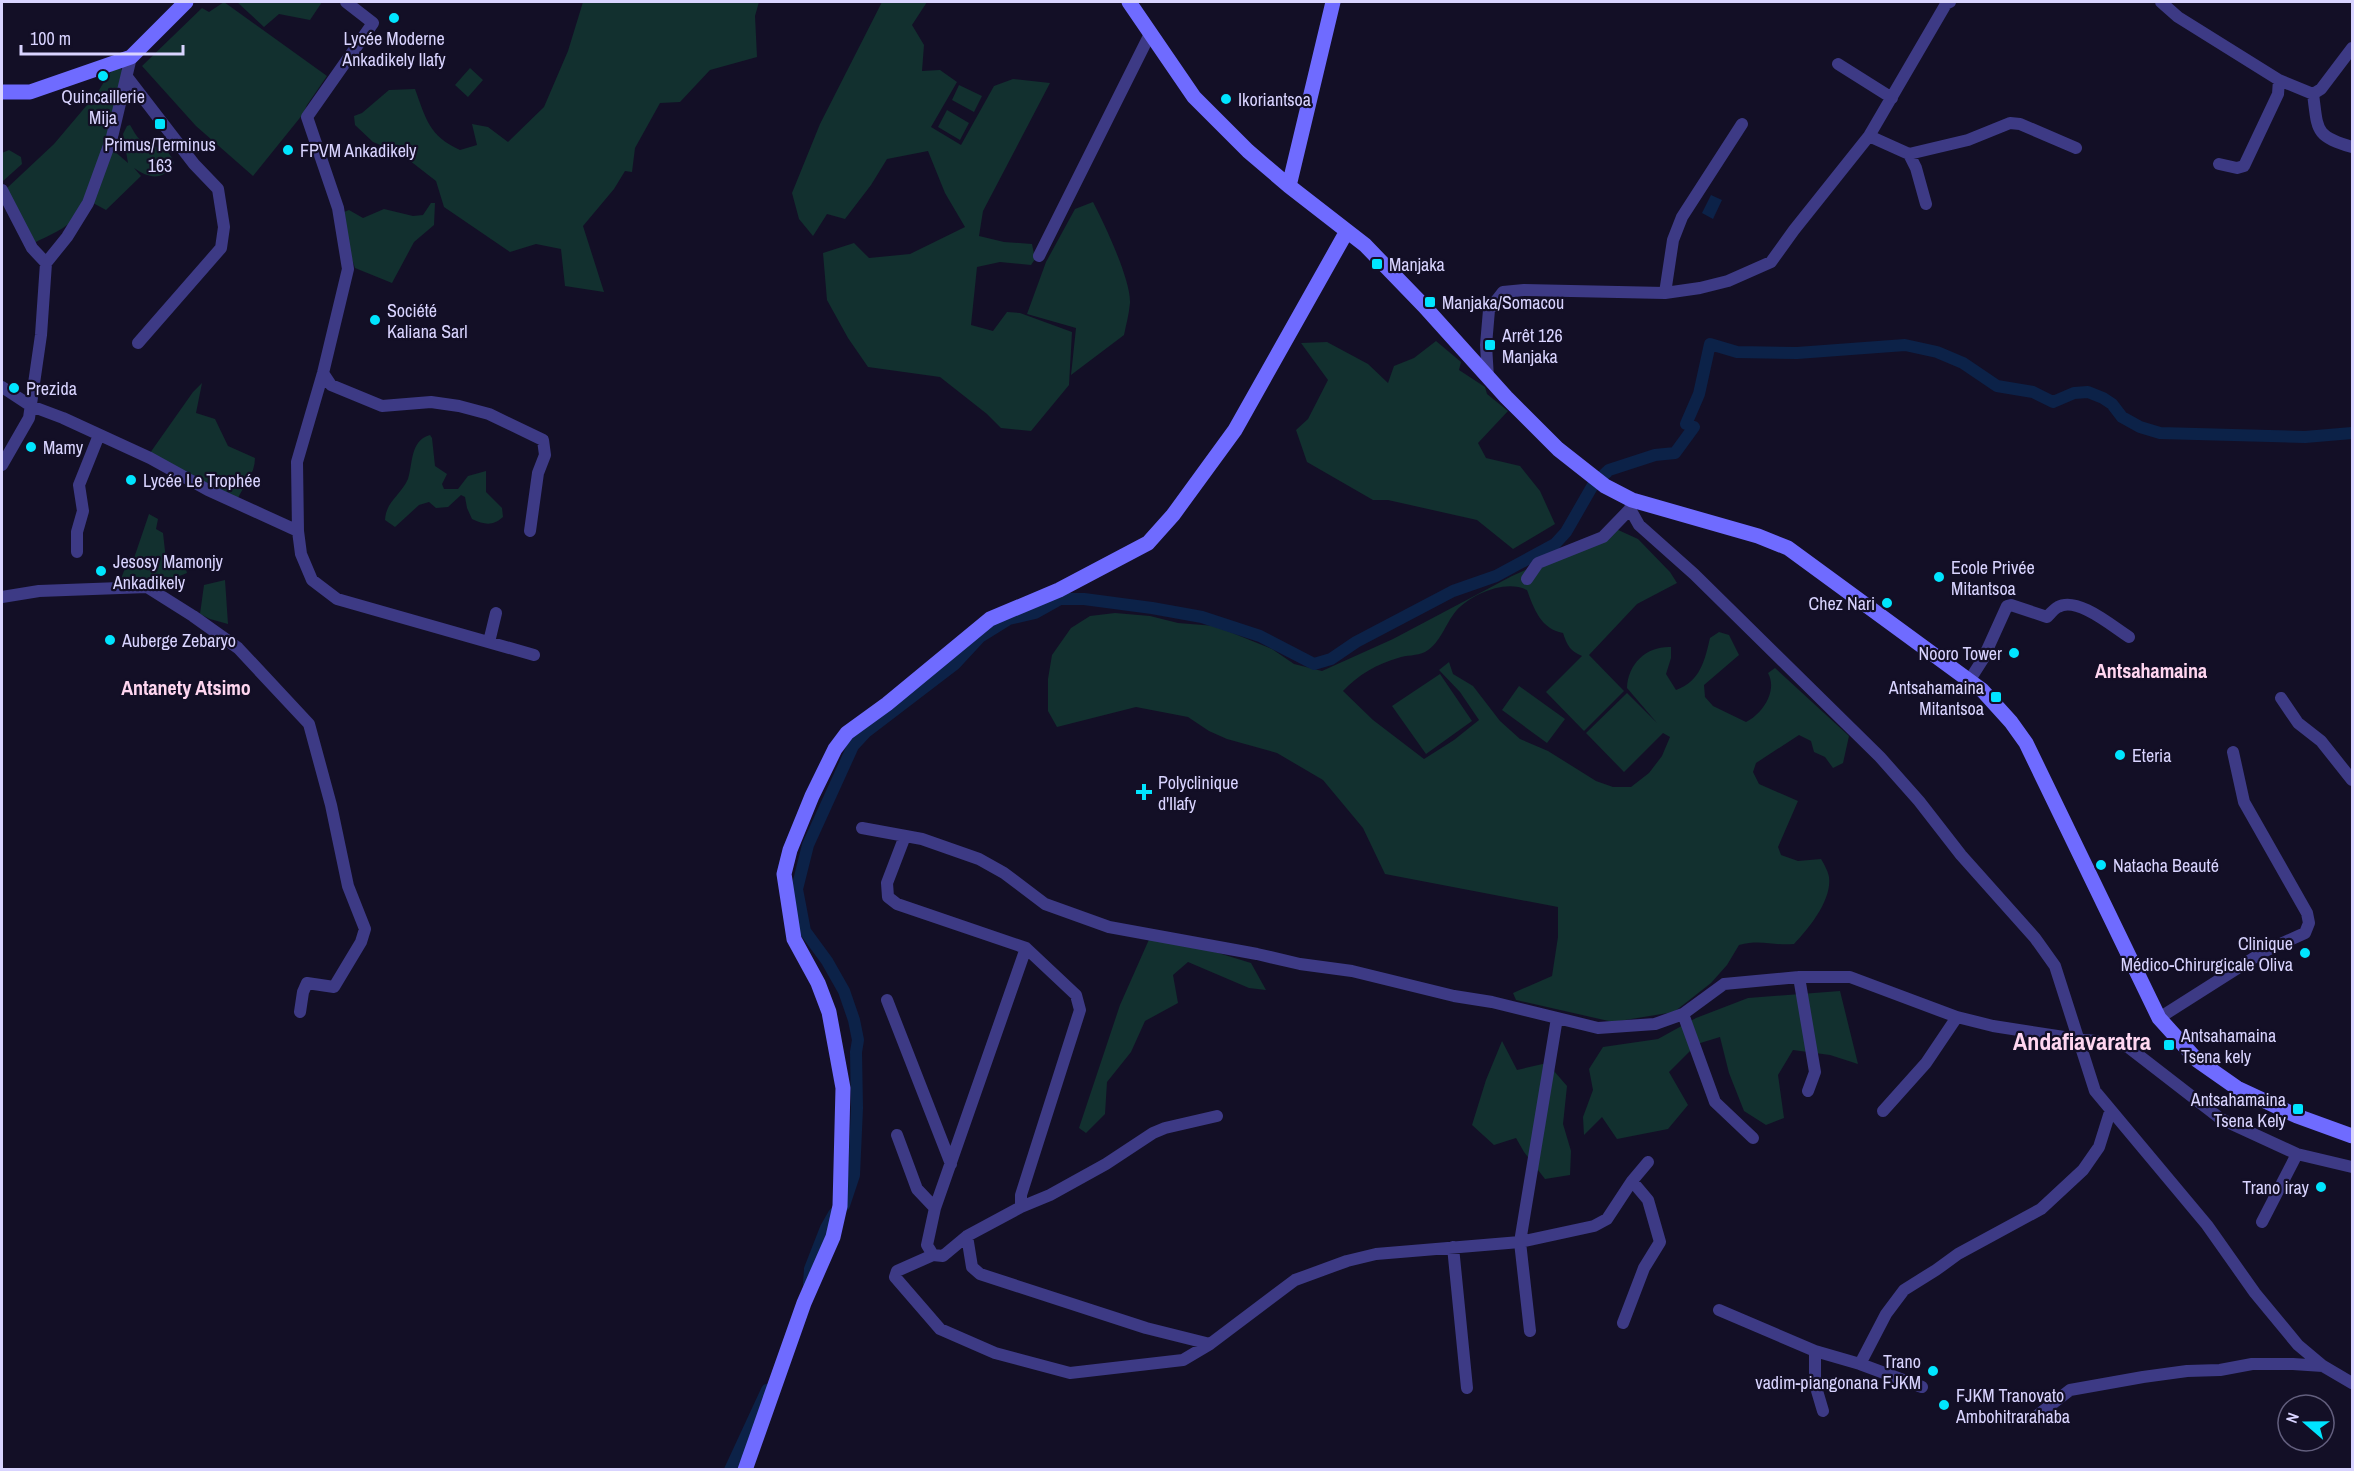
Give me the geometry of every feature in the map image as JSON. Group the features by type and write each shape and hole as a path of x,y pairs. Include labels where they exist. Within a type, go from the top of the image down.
{"street":[{"path":"2,92 30,92 131,57 186,2"},
{"path":"346,2 373,23 307,117 338,208 348,269 323,373 297,462 298,531 301,554 312,580 337,599 534,655"},
{"path":"1129,2 1194,97 1248,151 1288,186 1365,245 1424,306 1488,378 1551,442 1599,482 1631,505 1758,536 1788,548 1969,681 1993,702 2026,743 2158,1018 2197,1060 2237,1088 2297,1116 2352,1136"},
{"path":"1288,186 1333,2"},
{"path":"1488,378 1486,345 1489,310 1503,292 1524,290 1665,293 1709,286 1749,273 1771,262 1869,136 1946,4 1950,2"},
{"path":"2161,2 2178,17 2278,80 2313,94"},
{"path":"1039,256 1150,34"},
{"path":"2313,94 2321,89 2352,48"},
{"path":"2,465 22,432 31,406 41,335 45,262 67,237 88,203 112,137 131,57"},
{"path":"1838,64 1892,98"},
{"path":"128,77 194,164 218,189 224,227 221,248 138,344"},
{"path":"2219,164 2237,168 2244,166 2278,94 2278,80"},
{"path":"2313,94 2318,128 2322,134 2352,147"},
{"path":"1869,136 1909,154 1968,140 2010,123 2020,124 2076,148"},
{"path":"1665,293 1673,240 1682,217 1742,124"},
{"path":"1909,154 1916,168 1926,204"},
{"path":"2,190 32,248 45,262"},
{"path":"745,1470 804,1303 833,1237 840,1206 843,1088 829,1012 818,983 794,939 784,874 790,850 812,796 836,749 847,733 887,704 990,619 1059,590 1148,543 1173,515 1240,421 1347,231"},
{"path":"323,373 331,385 381,406 431,402 459,406 489,414 543,440 545,455 538,473 530,531"},
{"path":"2,387 31,406 150,458 208,490 298,531"},
{"path":"77,552 77,532 83,511 79,485 99,435"},
{"path":"1527,579 1539,563 1603,537 1631,505"},
{"path":"1631,505 1639,525 1694,574 1880,758 1919,801 1960,855 2036,938 2055,966 2095,1091 2110,1112 2207,1225 2254,1293 2286,1332 2323,1366 2352,1383"},
{"path":"2,597 39,591 147,587 238,648 309,724 348,886 365,929 361,942 334,987 322,983 308,983 303,992 300,1012"},
{"path":"1969,681 1983,659 2007,606 2011,605 2047,617 2058,606 2071,604 2081,606 2129,637"},
{"path":"489,642 496,613"},
{"path":"2281,698 2298,723 2321,741 2352,780"},
{"path":"2158,1018 2264,952 2304,933 2309,923 2307,913 2244,802 2233,752"},
{"path":"862,828 922,838 979,859 1004,873 1045,904 1109,927 1300,964 1352,971 1598,1028 1655,1024 1683,1014 1724,984 1799,977 1850,977 1957,1017 2077,1039 2114,1042 2128,1047 2220,1119 2297,1154 2352,1167"},
{"path":"905,836 887,883 888,897 897,904 1026,948 1076,995 1080,1010 1021,1195 1021,1208"},
{"path":"933,1255 927,1245 935,1208 1026,948"},
{"path":"1799,977 1815,1072 1808,1091"},
{"path":"887,1000 951,1164"},
{"path":"1683,1014 1715,1102 1753,1138"},
{"path":"1883,1111 1926,1063 1957,1017"},
{"path":"1530,1331 1520,1242 1557,1018"},
{"path":"1860,1364 1886,1314 1904,1290 1958,1254 2041,1209 2083,1170 2100,1147 2110,1112"},
{"path":"1217,1116 1153,1133 1106,1164 967,1236 943,1256 933,1255 897,1271 895,1277 940,1329 995,1353 1070,1373 1183,1360 1210,1344 1295,1280 1347,1261 1376,1254 1520,1242 1594,1226 1607,1219 1632,1180 1648,1162"},
{"path":"897,1135 917,1190 935,1208"},
{"path":"2262,1222 2297,1154"},
{"path":"1623,1323 1644,1268 1660,1242 1648,1200 1632,1180"},
{"path":"967,1236 972,1267 980,1274 1146,1328 1210,1344"},
{"path":"1453,1247 1467,1388"},
{"path":"1719,1310 1815,1351 1860,1364 1922,1388"},
{"path":"1815,1351 1815,1384 1823,1411"},
{"path":"2034,1418 2070,1390 2143,1377 2187,1371 2220,1370 2252,1364 2323,1366"}],"green space":[{"path":"224,2 327,76 303,114 253,176 196,126 142,66 202,8 209,12"},
{"path":"237,2 322,2 310,20 279,14 264,27"},
{"path":"583,2 759,2 755,16 757,57 710,70 680,102 660,103 635,148 632,172 625,171 614,189 583,226 604,292 565,286 561,249 536,244 510,252 444,207 436,181 400,153 373,142 355,125 354,116 362,113 389,90 415,89 430,125 441,139 450,145 460,150 477,145 472,124 488,127 508,142 544,107 568,51"},
{"path":"882,2 927,2 912,25 924,45 922,71 940,70 957,82 931,127 961,145 994,86 1013,79 1050,83 983,211 979,236 1004,242 1032,244 1035,259 1031,265 1000,262 977,267 971,325 993,331 1007,312 1020,313 1072,332 1069,385 1031,431 1001,428 940,377 868,367 848,338 827,300 823,253 854,243 869,258 910,254 965,227 945,193 928,151 887,159 871,185 845,219 827,214 813,236 799,219 792,193 820,124"},
{"path":"120,68 124,72 110,126 92,184 84,201 72,221 34,243 6,189 54,144 98,92 108,75 114,69"},
{"path":"470,68 483,80 468,97 455,85"},
{"path":"959,85 982,96 974,112 952,100"},
{"path":"947,110 969,123 960,140 938,127"},
{"path":"130,125 140,139 165,150 174,163 165,173 156,176 145,174 134,168 141,176 106,210 93,203 113,150 128,163 123,134"},
{"path":"9,150 21,157 22,164 2,181 2,153"},
{"path":"1093,202 1122,266 1130,307 1124,335 1071,375 1076,328 1027,314 1046,262 1075,209"},
{"path":"431,203 435,203 434,225 414,242 392,283 355,268 345,239 344,212 349,210 363,218 384,209 413,216 423,215"},
{"path":"1436,341 1461,362 1459,370 1485,387 1487,394 1508,411 1478,443 1486,458 1520,466 1540,491 1555,524 1513,549 1477,520 1388,500 1373,500 1307,462 1296,430 1308,419 1328,380 1301,343 1327,342 1368,364 1388,383 1394,366 1414,358"},
{"path":"202,383 196,413 215,419 228,446 255,458 251,474 237,500 150,453 193,392"},
{"path":"430,435 435,466 447,474 442,484 444,489 458,489 468,476 486,471 486,492 502,508 503,517 489,524 472,519 465,497 461,495 448,507 436,508 429,502 419,505 395,527 385,520 388,508 408,479 416,447 419,442"},
{"path":"149,514 158,519 156,529 163,533 166,560 182,564 187,573 177,577 119,584 127,563 133,561"},
{"path":"1616,529 1638,539 1670,572 1677,583 1637,604 1589,655 1624,691 1584,731 1546,692 1582,656 1570,647 1563,633 1555,631 1544,623 1527,590 1519,587 1499,587 1470,599 1456,611 1439,638 1425,652 1390,660 1375,667 1361,675 1343,691 1373,720 1424,759 1454,740 1479,720 1460,692 1439,670 1449,662 1453,674 1473,686 1500,721 1520,739 1548,751 1596,781 1613,787 1631,787 1649,773 1662,756 1670,737 1663,733 1624,772 1586,733 1627,693 1657,723 1627,688 1628,679 1635,664 1654,649 1671,647 1671,658 1666,674 1676,690 1691,682 1696,676 1710,638 1719,632 1729,635 1739,655 1704,685 1705,697 1713,706 1746,722 1758,714 1767,701 1771,687 1768,673 1775,668 1849,736 1843,763 1833,768 1825,757 1814,752 1811,741 1799,735 1756,763 1753,772 1759,784 1798,801 1778,847 1781,855 1798,861 1821,859 1826,868 1829,886 1818,913 1794,944 1739,945 1727,965 1711,983 1674,1012 1613,1022 1516,1000 1513,993 1552,976 1558,937 1558,907 1385,874 1363,828 1323,780 1277,753 1227,739 1209,731 1188,717 1136,707 1057,727 1048,711 1048,679 1052,655 1071,628 1090,616 1115,613 1215,626 1272,649 1294,664 1322,671 1393,639 1512,576"},
{"path":"225,580 228,624 200,614 204,585"},
{"path":"1440,674 1472,721 1426,754 1392,706"},
{"path":"1519,686 1565,719 1547,743 1502,710"},
{"path":"1151,935 1251,963 1266,990 1249,988 1188,962 1173,975 1178,1003 1145,1021 1131,1052 1107,1082 1105,1114 1086,1133 1079,1128 1120,1005"},
{"path":"1840,991 1858,1064 1830,1055 1793,1050 1778,1075 1784,1118 1766,1125 1744,1111 1729,1073 1720,1037 1697,1044 1669,1072 1688,1105 1668,1129 1617,1139 1602,1117 1584,1135 1583,1117 1593,1090 1589,1069 1603,1047 1658,1039 1696,1018 1748,998"},
{"path":"1502,1041 1517,1070 1547,1063 1567,1086 1563,1124 1571,1151 1570,1175 1545,1179 1516,1138 1494,1145 1472,1125 1486,1080"}],"water":[{"path":"1711,195 1722,200 1713,219 1702,213"}],"waterway":[{"path":"809,1284 810,1269 826,1228 834,1214 844,1205 854,1175 858,1040 844,991 827,961 805,931 797,889 808,845 853,746 866,732 955,664 980,637 1009,619 1035,613 1060,599 1084,599 1202,617 1260,636 1314,664 1331,659 1356,642 1453,591 1496,576 1555,544 1566,532 1593,485 1609,470 1655,455 1675,453 1694,427 1686,424 1699,394 1710,344 1737,352 1797,353 1905,345 1937,352 1963,363 1997,386 2033,392 2053,402 2074,393 2088,392 2112,404 2122,417 2140,427 2160,433 2305,437 2352,433"},
{"path":"730,1470 767,1390"}],"place":[{"name":"Lycée Moderne Ankadikely Ilafy","path":"394,18"},
{"name":"Quincaillerie Mija","path":"103,76"},
{"name":"Ikoriantsoa","path":"1226,99"},
{"name":"Primus/Terminus 163","path":"160,124"},
{"name":"FPVM Ankadikely","path":"288,150"},
{"name":"Manjaka","path":"1377,264"},
{"name":"Manjaka/Somacou","path":"1430,302"},
{"name":"Société Kaliana Sarl","path":"375,320"},
{"name":"Arrêt 126 Manjaka","path":"1490,345"},
{"name":"Prezida","path":"14,388"},
{"name":"Mamy","path":"31,447"},
{"name":"Lycée Le Trophée","path":"131,480"},
{"name":"Jesosy Mamonjy Ankadikely","path":"101,571"},
{"name":"Ecole Privée Mitantsoa","path":"1939,577"},
{"name":"Chez Nari","path":"1887,603"},
{"name":"Auberge Zebaryo","path":"110,640"},
{"name":"Nooro Tower","path":"2014,653"},
{"name":"Antsahamaina Mitantsoa","path":"1996,697"},
{"name":"Eteria","path":"2120,755"},
{"name":"Polyclinique d'Ilafy","path":"1144,792"},
{"name":"Natacha Beauté","path":"2101,865"},
{"name":"Clinique Médico-Chirurgicale Oliva","path":"2305,953"},
{"name":"Antsahamaina Tsena kely","path":"2169,1045"},
{"name":"Antsahamaina Tsena Kely","path":"2298,1109"},
{"name":"Trano iray","path":"2321,1187"},
{"name":"Trano vadim-piangonana FJKM","path":"1933,1371"},
{"name":"FJKM Tranovato Ambohitrarahaba","path":"1944,1405"}],"district":[{"name":"Antsahamaina","path":"2151,670"},
{"name":"Antanety Atsimo","path":"186,687"},
{"name":"Andafiavaratra","path":"2082,1041"}]}
